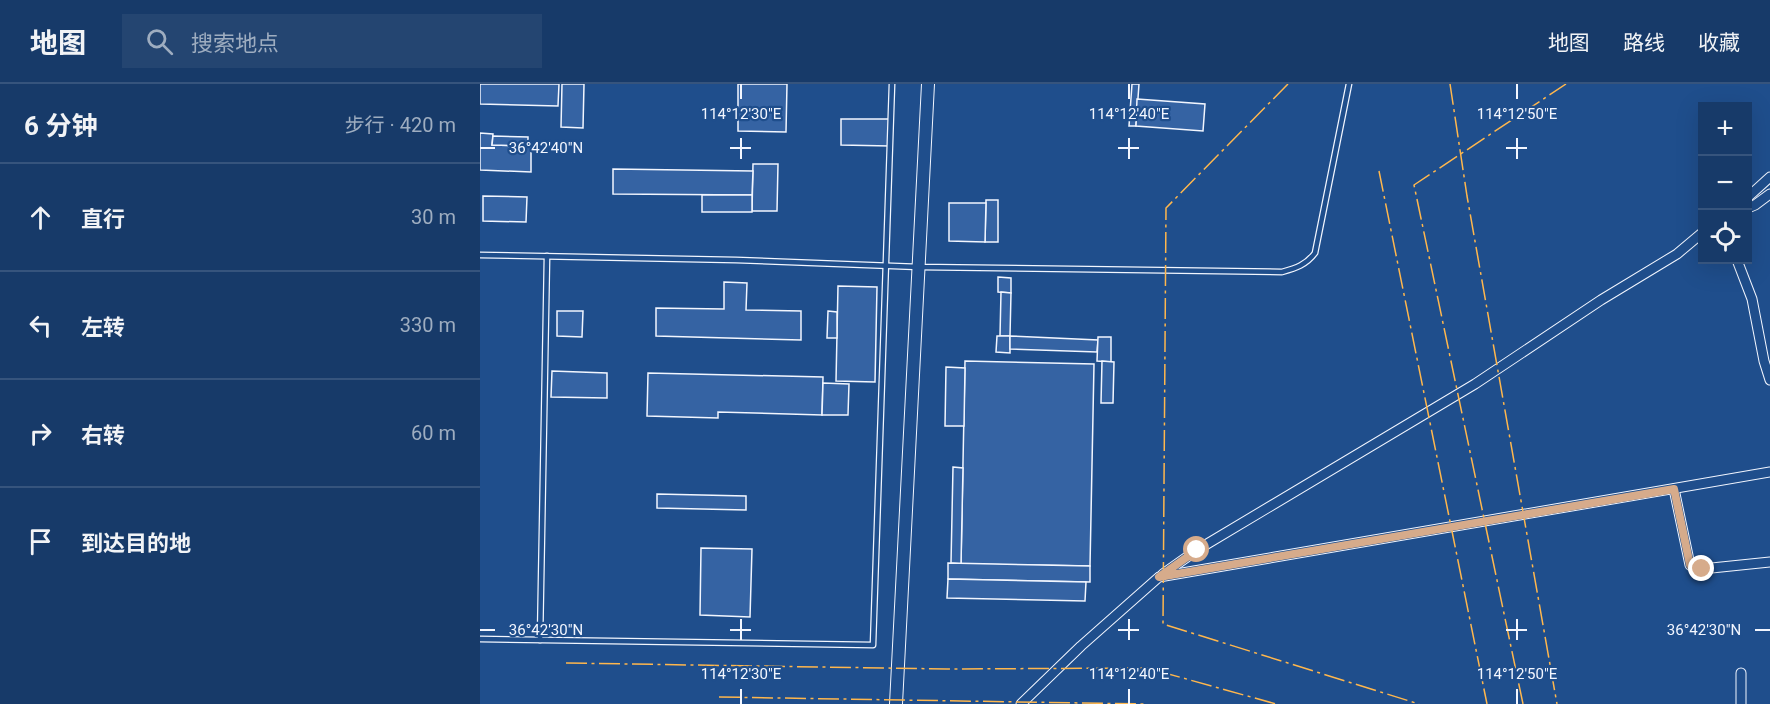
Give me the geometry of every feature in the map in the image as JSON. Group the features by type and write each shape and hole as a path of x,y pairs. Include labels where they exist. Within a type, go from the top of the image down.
{"street":[{"path":"896,704 928,84"},
{"path":"1752,193 1770,177"},
{"path":"1752,206 1770,194"},
{"path":"1021,704 1159,577 1207,544 1475,384 1601,300 1677,254 1698,236"},
{"path":"1739,264 1752,299 1769,374"},
{"path":"1159,577 1770,472"},
{"path":"1674,489 1690,565 1702,569 1770,562"},
{"path":"1741,673 1741,704"}],"lane":[{"path":"480,639 873,645 892,84"},
{"path":"480,255 919,267 1282,272 1299,267 1309,261 1315,253 1349,84"},
{"path":"540,640 547,256"}],"building":[{"path":"480,84 559,84 558,106 480,104"},
{"path":"562,84 584,84 583,128 561,127"},
{"path":"738,84 787,84 786,132 738,131"},
{"path":"1132,84 1139,84 1136,126 1129,126"},
{"path":"1137,99 1205,104 1203,131 1136,126"},
{"path":"841,119 890,119 890,146 841,145"},
{"path":"480,133 493,134 492,145 531,146 531,172 480,170"},
{"path":"493,136 528,137 528,146 492,145"},
{"path":"753,164 778,164 777,211 752,211"},
{"path":"613,169 753,171 752,195 613,194"},
{"path":"702,195 752,195 752,212 702,212"},
{"path":"483,196 527,197 526,222 483,221"},
{"path":"986,200 998,200 998,242 985,242"},
{"path":"949,203 986,203 985,242 949,241"},
{"path":"998,277 1011,278 1011,293 998,292"},
{"path":"724,282 747,283 746,310 801,311 801,340 656,336 656,308 724,309"},
{"path":"838,286 877,287 875,382 836,381"},
{"path":"1001,292 1011,293 1010,336 1000,336"},
{"path":"557,311 583,311 582,337 557,336"},
{"path":"828,311 837,312 837,338 827,338"},
{"path":"997,336 1010,336 1010,353 996,352"},
{"path":"1010,336 1098,340 1097,352 1010,349"},
{"path":"1098,337 1111,337 1111,362 1097,361"},
{"path":"965,361 1094,364 1090,566 961,564"},
{"path":"1102,361 1114,362 1113,403 1101,403"},
{"path":"946,367 965,368 964,426 945,426"},
{"path":"552,371 607,373 607,398 551,397"},
{"path":"648,373 823,377 822,415 718,412 718,418 647,416"},
{"path":"823,383 849,384 848,415 822,415"},
{"path":"953,467 963,468 961,564 951,563"},
{"path":"657,494 746,496 746,510 657,508"},
{"path":"701,548 752,549 750,617 700,615"},
{"path":"948,563 1090,566 1090,582 948,579"},
{"path":"948,579 1086,582 1085,601 947,598"}],"power":[{"path":"1288,84 1166,208 1163,624 1419,704"},
{"path":"1450,84 1467,196 1557,704"},
{"path":"1523,704 1414,185 1566,84"},
{"path":"1379,171 1487,704"},
{"path":"566,663 947,669 1147,668 1276,704"},
{"path":"719,697 1144,704"}],"route":[{"path":"1197,550 1159,577 1674,489 1690,565 1702,569"}]}
